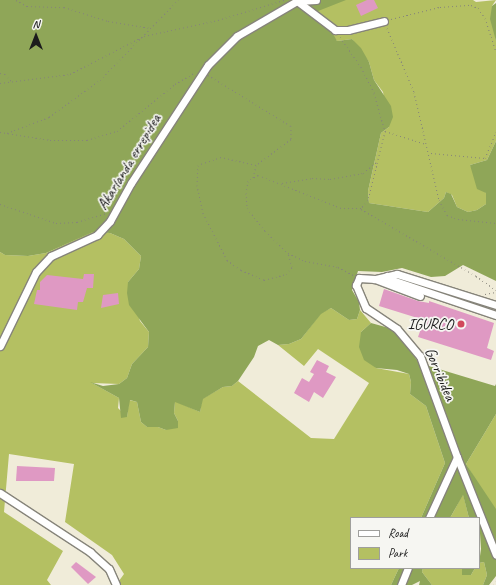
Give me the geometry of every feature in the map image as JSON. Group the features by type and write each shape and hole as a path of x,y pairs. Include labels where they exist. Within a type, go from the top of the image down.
{"street":[{"path":"297,0 316,0"},
{"path":"297,0 335,30 348,30 384,21"},
{"name":"Akarlanda errepidea","path":"0,346 36,272 51,256 97,235 110,221 117,206 203,72 237,36 297,0"},
{"path":"375,279 397,274 496,306"},
{"path":"387,276 392,280 496,315"},
{"path":"359,278 375,279 420,296"},
{"name":"Gorribidea","path":"359,278 356,285 357,291 366,308 397,329 420,356 457,457 496,554"},
{"path":"429,517 457,457"},
{"path":"0,493 90,552 109,569 116,585"},
{"path":"401,585 408,569"}],"path":[{"path":"16,0 27,6 64,7 108,21 151,28"},
{"path":"6,133 49,117 100,80 178,0"},
{"path":"0,83 70,74 144,36 218,20 284,0"},
{"path":"496,51 485,18 478,8 471,5 440,7 384,21 414,92 430,153 439,200 447,215 458,219 496,223"},
{"path":"335,30 360,67 374,93 385,131 368,200 360,208"},
{"path":"0,132 50,140 87,140 117,131 175,84 195,73 203,72 291,126 291,139 256,165 253,178"},
{"path":"0,73 5,74 11,81"},
{"path":"385,131 427,144"},
{"path":"430,153 485,158 496,132"},
{"path":"256,165 221,157 198,165 197,185 203,213 227,260 241,270 264,280 286,274 292,267 288,253"},
{"path":"282,183 312,178 330,179 363,173 378,161"},
{"path":"359,278 338,267 305,261 288,253 265,231 247,208 248,181 258,174 341,208 360,208 476,276 496,290"},
{"path":"0,204 56,222 77,222 103,215 117,206"},
{"path":"494,585 496,581"}],"green space":[{"path":"0,0 346,0 308,15 332,32 337,41 352,39 361,48 369,62 374,80 391,106 393,117 389,127 381,133 368,191 369,203 428,212 444,198 446,192 451,194 457,207 468,212 477,210 486,204 486,193 477,189 470,165 487,160 496,141 496,281 463,265 445,276 431,277 402,268 382,272 358,271 352,290 359,302 360,310 357,319 349,320 331,308 321,314 301,339 289,344 278,345 269,340 258,346 254,357 238,381 232,386 223,387 203,399 200,412 175,402 174,413 178,421 178,428 166,430 158,427 147,427 141,422 137,402 130,400 127,417 121,418 119,398 90,382 103,386 119,384 127,378 132,364 148,347 149,332 129,305 127,293 128,282 139,269 141,256 124,239 110,233 93,232 46,253 28,256 5,255 0,252"},
{"path":"208,0 473,0 476,2 496,0 492,6 496,41 496,141 487,160 470,165 486,193 486,204 477,210 468,212 457,207 452,195 446,192 444,198 428,212 369,203 368,191 381,133 389,127 383,92 374,80 369,62 352,39 337,41 323,26"},
{"path":"496,3 496,41 490,19 492,6"},
{"path":"92,232 110,233 124,239 141,256 139,269 128,282 140,321 149,332 148,347 132,364 127,378 119,384 92,383 119,398 118,408 127,417 129,400 137,402 141,422 147,427 158,427 166,430 178,421 174,413 175,401 200,412 202,399 223,387 232,386 238,381 311,438 334,439 369,383 318,349 304,366 278,345 289,344 301,339 321,313 331,308 349,320 357,319 360,310 371,323 361,332 376,368 409,374 411,382 410,394 426,406 445,463 421,517 350,517 350,569 399,569 391,585 116,585 124,574 112,555 65,522 74,464 9,454 4,512 63,551 47,580 51,585 0,585 0,252 5,255 28,256 46,253"},
{"path":"371,323 389,328 399,335 419,363 495,386 496,384 496,414 466,464 496,509 496,576 489,585 483,585 487,575 484,562 480,563 480,517 469,517 463,495 451,517 421,517 445,463 426,406 410,394 411,382 409,374 397,370 376,368 364,360 359,347 361,332"},
{"path":"496,414 496,509 494,510 466,464"},
{"path":"463,494 469,517 451,517"},
{"path":"484,562 487,575 483,585 432,585 422,572 423,569 462,569 462,575 471,575 474,569 480,569 480,563"},
{"path":"399,569 423,569 422,572 432,585 419,585 420,581 412,585 391,585"},
{"path":"462,569 474,569 471,575 462,575"}],"building":[{"path":"367,0 374,0 378,8 361,16 356,5"},
{"path":"84,274 94,274 93,288 87,288 83,302 78,302 77,310 34,304 37,290 40,290 40,282 47,275 83,279"},
{"name":"IGURCO","path":"384,289 418,301 429,303 429,301 494,323 487,348 494,351 491,360 418,337 424,320 379,306"},
{"path":"118,293 119,304 101,308 103,295"},
{"path":"317,360 329,366 326,372 336,377 323,398 314,392 309,402 294,393 302,378 309,382 314,374 310,372"},
{"path":"17,466 55,468 54,481 16,481"},
{"path":"76,562 96,577 88,584 71,567"}],"place":[{"name":"IGURCO","path":"461,324"}]}
